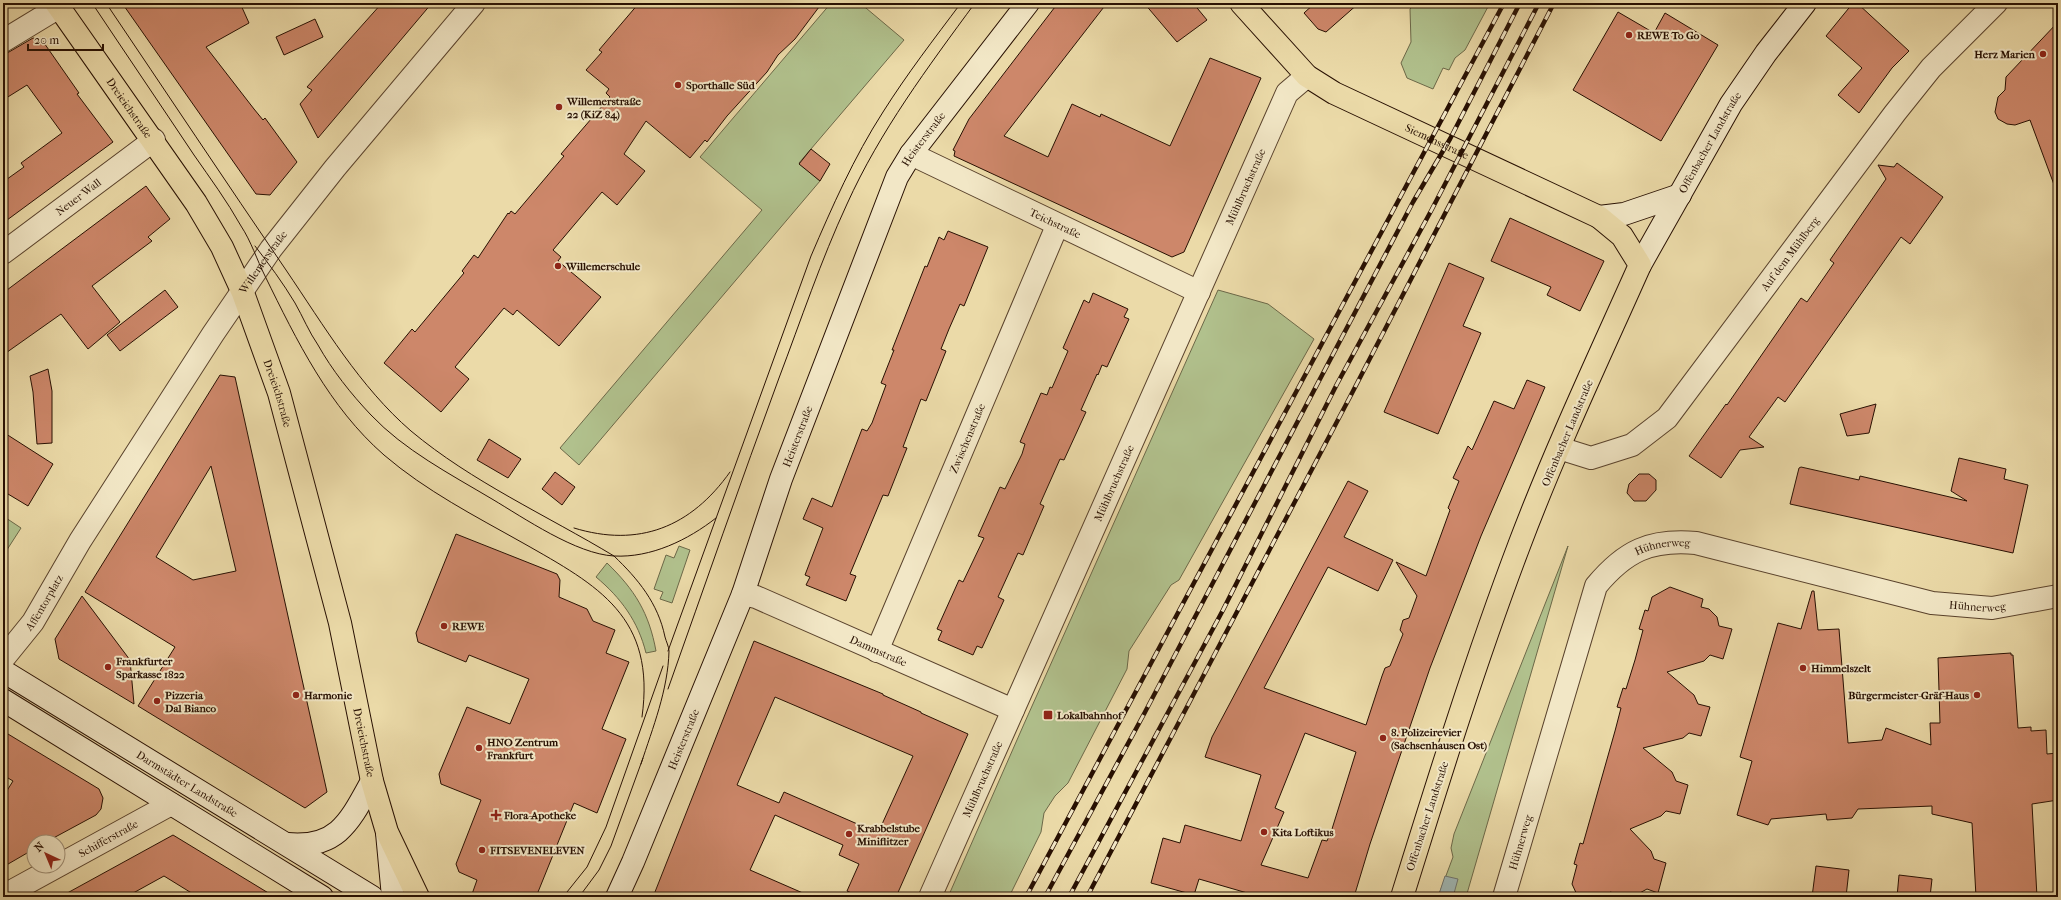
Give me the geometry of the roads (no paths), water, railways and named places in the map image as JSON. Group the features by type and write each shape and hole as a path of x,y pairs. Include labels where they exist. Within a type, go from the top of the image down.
{"main road":[{"name":"Siemensstraße","path":"1241,3 1307,76 1334,93 1404,127 1599,217 1622,236 1640,265"},
{"name":"Dreieichstraße","path":"57,5 154,140 196,203 222,246 243,293 279,393 340,624 372,781 387,832 418,897"},
{"name":"Offenbacher Landstraße","path":"1402,897 1478,660 1521,542 1559,448 1640,265"}],"street":[{"name":"Heisterstraße","path":"617,897 633,862 742,594 781,479 896,177 911,154 1028,3"},
{"name":"Offenbacher Landstraße","path":"1640,265 1732,104 1766,53 1805,3"},
{"name":"Auf dem Mühlberg","path":"1559,448 1591,458 1632,445 1667,418 1930,68 1996,3"},
{"name":"Willemerstraße","path":"80,541 213,334 243,293 276,242 335,168 472,4"},
{"path":"3,41 57,5"},
{"name":"Mühlbruchstraße","path":"930,897 1287,93 1307,76"},
{"name":"Neuer Wall","path":"3,253 154,140"},
{"name":"Teichstraße","path":"911,154 1057,226 1199,292"},
{"path":"1599,217 1624,214 1680,195"},
{"name":"Zwischenstraße","path":"877,651 1057,226"},
{"name":"Affentorplatz","path":"3,659 32,622 80,541"},
{"name":"Hühnerweg","path":"1504,897 1596,586 1612,567 1631,554 1650,546 1677,541 1696,543 1932,604 1992,608 2058,596"},
{"name":"Dammstraße","path":"742,594 756,597 1012,710"},
{"name":"Darmstädter Landstraße","path":"3,670 372,897"},
{"path":"3,700 322,897"},
{"path":"287,844 317,844 335,834 358,807 372,781"},
{"name":"Schifferstraße","path":"3,896 171,804"},
{"name":"Dreieichstraße","path":"387,832 393,897"}],"water":[{"path":"1445,876 1458,879 1453,897 1438,897"}],"tram line":[{"path":"92,3 230,208 248,238 265,276 302,349 316,372 347,416 364,436 400,468 434,492 576,574 598,591 616,609 631,629 640,654 644,683 642,717"},
{"path":"106,3 329,334 375,395 411,431 459,466 484,482 614,556 646,592 662,625 669,651 663,694 641,764"},
{"path":"668,651 811,256 827,219 844,182 872,129 911,70 961,3"},
{"path":"668,689 765,417 828,247 847,204 874,151 890,125 923,75 975,3"},
{"path":"255,246 276,274 298,308 329,364 349,390 384,428 428,461 535,525 583,549 599,554 628,556 655,551 668,546 693,534 716,518"},
{"path":"574,528 598,534 620,535 642,534 662,528 681,519 698,507 715,491 730,472"},
{"path":"563,897 587,867 606,827 663,666"},
{"path":"579,897 599,870 611,846 643,758"}],"railway":[{"path":"1026,897 1504,3"},
{"path":"1045,897 1144,714 1413,202 1450,139 1520,3"},
{"path":"1069,897 1223,610 1337,384 1431,211 1539,3"},
{"path":"1087,897 1351,395 1554,3"}],"place":[{"name":"REWE To Go","path":"1629,35"},
{"name":"Herz Marien","path":"2043,54"},
{"name":"Sporthalle Süd","path":"678,85"},
{"name":"Willemerstraße 22 (KiZ 84)","path":"559,107"},
{"name":"Willemerschule","path":"558,266"},
{"name":"REWE","path":"444,626"},
{"name":"Frankfurter Sparkasse 1822","path":"108,667"},
{"name":"Himmelszelt","path":"1803,668"},
{"name":"Harmonie","path":"296,695"},
{"name":"Bürgermeister-Gräf-Haus","path":"1977,695"},
{"name":"Pizzeria Dal Bianco","path":"157,701"},
{"name":"Lokalbahnhof","path":"1048,715"},
{"name":"8. Polizeirevier (Sachsenhausen Ost)","path":"1383,738"},
{"name":"HNO Zentrum Frankfurt","path":"479,748"},
{"name":"Flora-Apotheke","path":"496,815"},
{"name":"Kita Loftikus","path":"1264,832"},
{"name":"Krabbelstube Miniflitzer","path":"849,834"},
{"name":"FITSEVENELEVEN","path":"482,850"}]}
